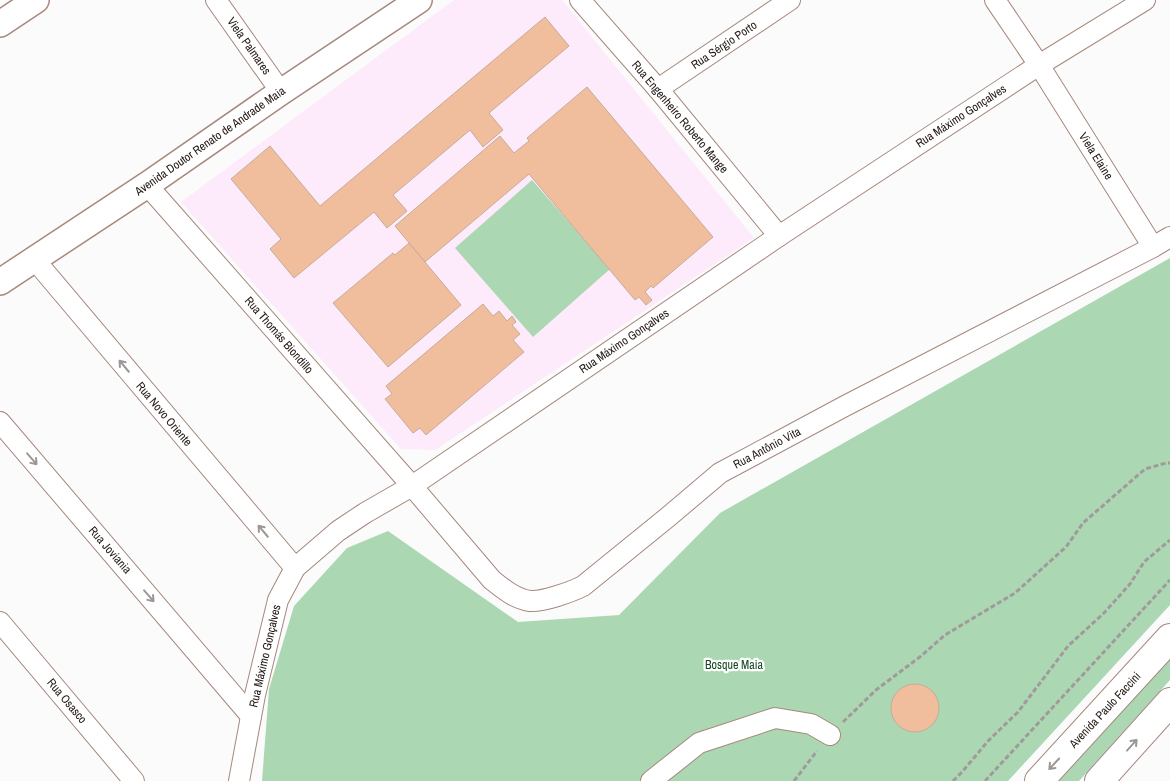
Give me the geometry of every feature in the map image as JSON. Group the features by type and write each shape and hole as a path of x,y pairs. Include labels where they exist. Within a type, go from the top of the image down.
{"main road":[{"name":"Avenida Paulo Faccini","path":"1039,781 1170,638"},
{"path":"1099,781 1166,714"}],"street":[{"path":"0,24 15,0"},
{"path":"0,24 36,0"},
{"name":"Viela Palmares","path":"216,0 281,92"},
{"name":"Avenida Doutor Renato de Andrade Maia","path":"0,282 147,185 281,92 419,0"},
{"name":"Rua Engenheiro Roberto Mange","path":"580,0 658,89 779,236"},
{"name":"Rua Sérgio Porto","path":"658,89 790,0"},
{"name":"Viela Elaine","path":"994,0 1162,242"},
{"name":"Rua Máximo Gonçalves","path":"239,781 251,716 278,600 294,568 338,531 365,512 412,486 779,236 1039,64 1145,0"},
{"name":"Rua Thomás Biondillo","path":"147,185 412,486"},
{"name":"Rua Antônio Vita","path":"412,486 492,580 504,590 530,601 571,592 583,586 720,473 1162,242"},
{"name":"Rua Novo Oriente","path":"34,260 294,568"},
{"name":"Rua Joviania","path":"0,422 251,716"},
{"name":"Rua Osasco","path":"0,622 134,781"},
{"path":"220,679 259,680"},
{"path":"651,781 699,743 775,718 811,724 830,735"}],"path":[{"path":"794,781 830,735 876,690 921,656 944,635 1015,593 1066,547 1083,523 1145,469 1170,463"},
{"path":"953,781 989,740 1018,712 1068,646 1104,613 1130,584 1144,562 1170,540"},
{"path":"985,781 1170,580"}],"shaded area":[{"path":"454,0 562,0 754,238 435,450 401,449 181,202"}],"green space":[{"path":"532,180 610,269 533,337 455,248"},
{"name":"Bosque Maia","path":"1170,258 1170,605 1008,781 262,781 269,689 294,606 347,548 388,531 518,622 619,615 720,513"},
{"path":"1170,654 1170,680 1079,781 1056,781"}],"building":[{"path":"545,17 569,46 489,113 503,130 483,147 470,130 393,195 407,211 387,228 374,212 294,278 270,249 281,239 231,179 270,146 320,206"},
{"path":"587,87 713,237 653,288 651,286 645,292 652,300 646,305 639,297 635,300 529,174 425,262 395,226 500,136 514,153 529,141 527,138"},
{"path":"409,243 461,305 388,367 333,303 393,253 395,255"},
{"path":"483,304 493,316 499,311 507,321 512,316 516,322 512,325 520,334 513,340 524,352 426,435 420,428 413,433 385,399 392,394 386,386"},
{"path":"915,684 924,686 932,691 937,699 939,708 937,717 932,725 924,730 915,732 906,730 898,725 893,717 891,708 893,699 898,691 906,686"}]}
